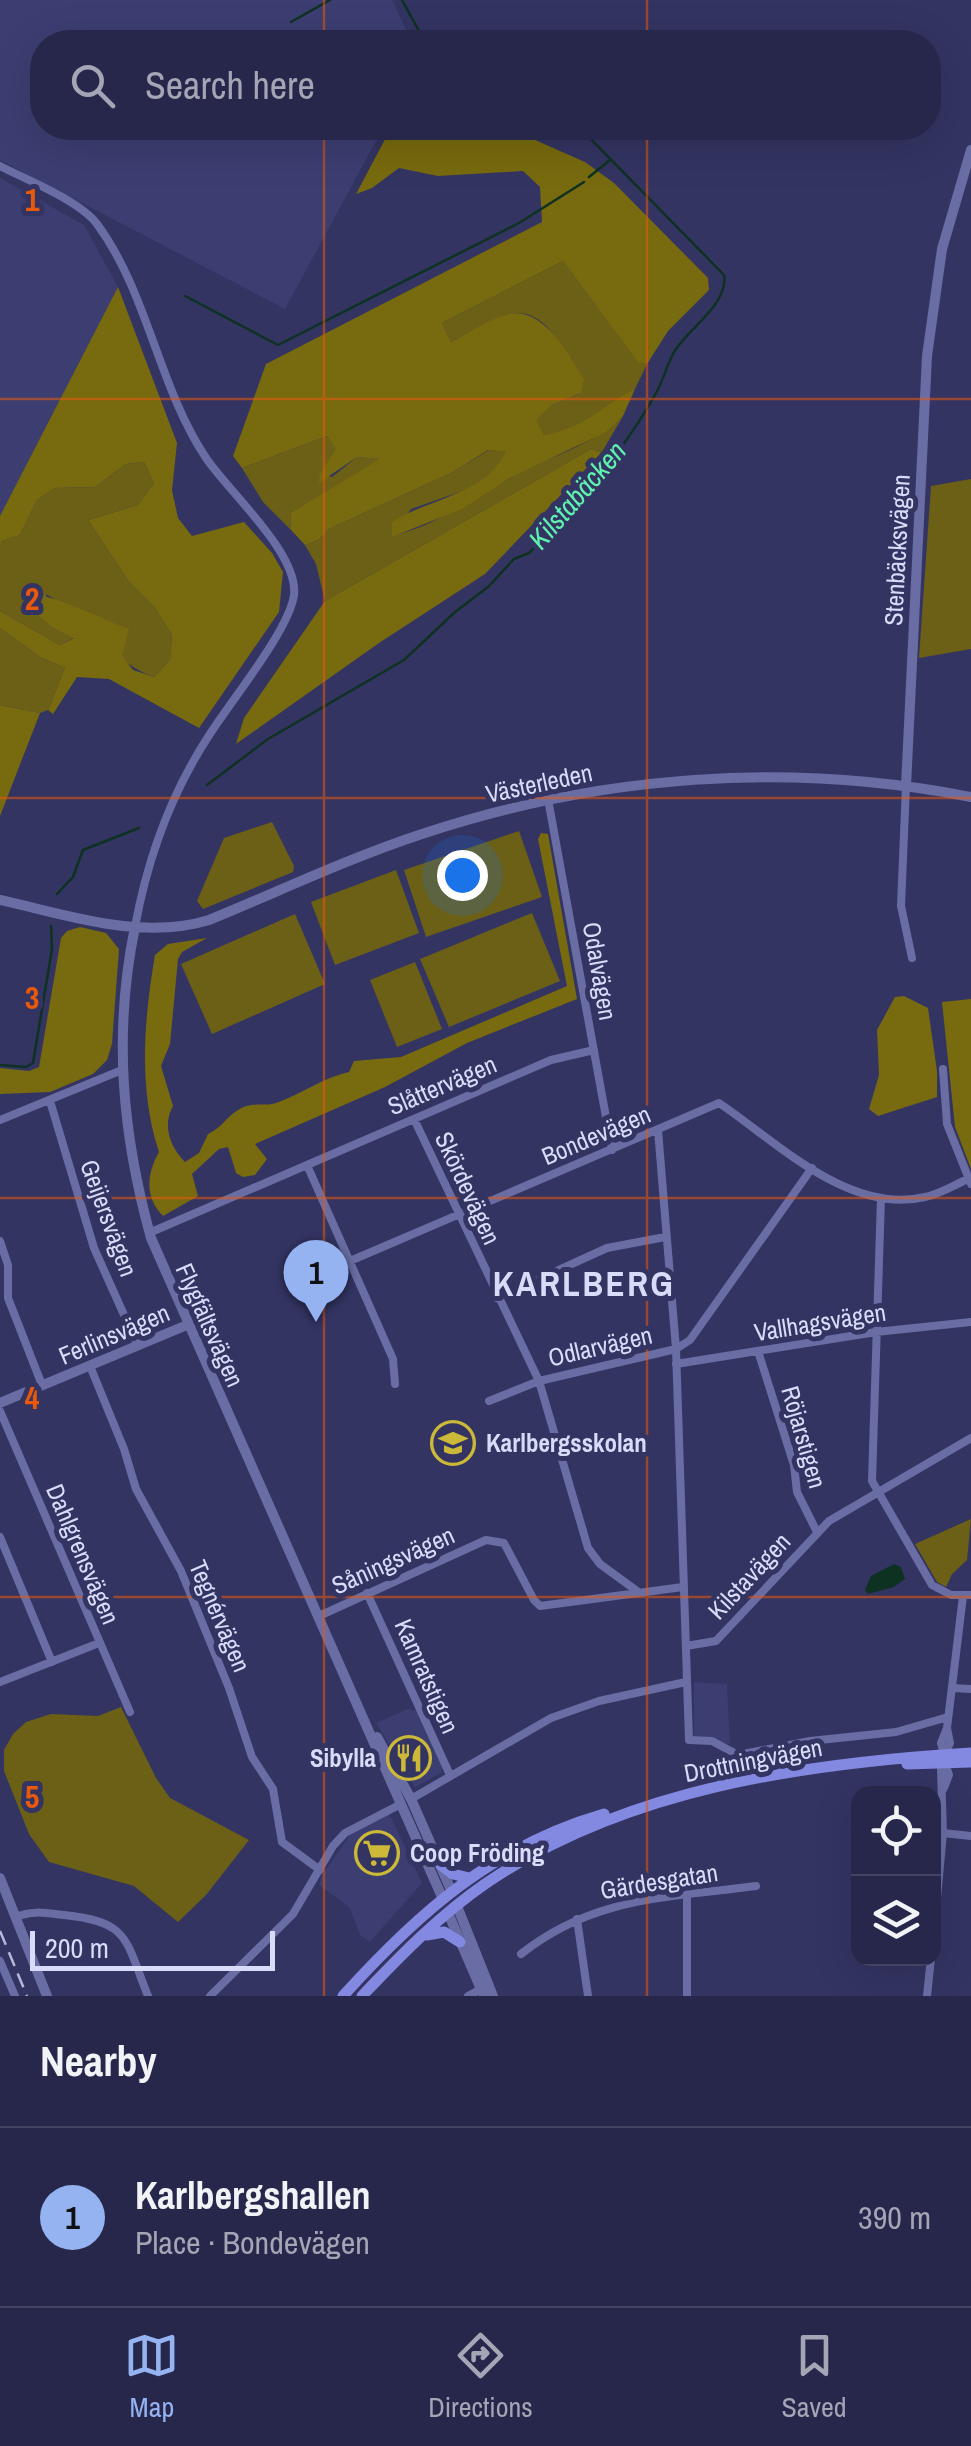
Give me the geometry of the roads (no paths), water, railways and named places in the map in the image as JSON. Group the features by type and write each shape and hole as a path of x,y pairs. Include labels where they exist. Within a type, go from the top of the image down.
{"main road":[{"name":"Drottningvägen","path":"945,1759 971,1752"},
{"name":"Drottningvägen","path":"342,1996 392,1943 469,1878 544,1836 595,1817 737,1782 863,1764 945,1759 971,1762"},
{"name":"Drottningvägen","path":"362,1996 423,1936 489,1881 548,1846 652,1804"},
{"path":"440,1865 469,1878"},
{"path":"447,1894 453,1910"},
{"path":"423,1936 444,1932 460,1942"}],"street":[{"name":"Stenbäcksvägen","path":"906,786 931,317 942,249 971,150"},
{"path":"0,166 88,214 103,233 192,436 212,468 283,554 294,581 290,610 201,748 178,792 150,863 135,927"},
{"name":"Västerleden","path":"0,900 135,927 195,924 413,837 548,799 637,784 722,777 810,777 971,797"},
{"path":"906,786 902,906 912,958"},
{"name":"Odalvägen","path":"548,799 612,1150"},
{"name":"Flygfältsvägen","path":"135,927 122,1008 122,1070 127,1134 149,1233 447,1894"},
{"name":"Slåttervägen","path":"149,1233 551,1060 594,1050"},
{"path":"0,1120 122,1070"},
{"path":"944,1070 947,1124 969,1182"},
{"name":"Geijersvägen","path":"50,1101 94,1248 138,1346"},
{"name":"Bondevägen","path":"350,1261 719,1103 847,1190 881,1198 925,1197 969,1182"},
{"name":"Skördevägen","path":"414,1119 539,1381 588,1548 600,1564 637,1591"},
{"path":"658,1130 676,1349 689,1740 712,1740 738,1754 896,1732 948,1717"},
{"path":"307,1165 393,1360 395,1384"},
{"name":"Odlarvägen","path":"489,1401 539,1381 676,1349 690,1340 812,1168"},
{"path":"881,1198 871,1471 878,1492 932,1585 951,1595 967,1596 947,1728 940,1743 945,1759 940,1769 944,1833 940,1876"},
{"path":"497,1298 607,1248 665,1238"},
{"path":"0,1241 8,1265 8,1298 42,1385"},
{"name":"Vallhagsvägen","path":"676,1364 876,1332 971,1322"},
{"name":"Ferlinsvägen","path":"0,1402 188,1325"},
{"name":"Röjarstigen","path":"758,1351 794,1465 797,1492 817,1532"},
{"name":"Tegnérvägen","path":"90,1366 136,1489 181,1571 229,1688 252,1758 273,1790 282,1842 320,1870"},
{"name":"Dahlgrensvägen","path":"0,1410 130,1712"},
{"name":"Kilstavägen","path":"686,1646 716,1641 817,1532 844,1510 971,1438"},
{"path":"0,1538 52,1662"},
{"name":"Såningsvägen","path":"319,1616 486,1540 496,1540 510,1550 540,1606 684,1586"},
{"name":"Kamratstigen","path":"367,1593 450,1776"},
{"path":"0,1682 99,1643"},
{"path":"210,1996 284,1925 345,1833 551,1718 599,1702 686,1682"},
{"path":"952,1688 971,1689"},
{"name":"Flygfältsvägen","path":"406,1802 440,1865 447,1894"},
{"path":"944,1833 971,1836"},
{"path":"0,1878 47,1996"},
{"name":"Gärdesgatan","path":"521,1954 576,1919 628,1902 756,1886"},
{"path":"687,1895 687,1996"},
{"path":"453,1910 460,1942 487,1991"},
{"path":"453,1910 487,1991"},
{"path":"16,1917 28,1912 93,1918 116,1928 127,1944 148,1996"},
{"path":"576,1919 588,1996"},
{"path":"0,1961 15,1996"},
{"path":"927,1996 930,1966"},
{"path":"468,1996 487,1991"}],"waterway":[{"path":"291,22 330,0"},
{"name":"Kilstabäcken","path":"402,0 418,30"},
{"name":"Kilstabäcken","path":"207,785 268,739 404,660 488,587 514,559 529,553 614,458 655,395 674,352 720,297 724,275 592,140"},
{"path":"589,177 610,160"},
{"path":"185,296 278,345 519,223 584,182"},
{"name":"Kilstabäcken","path":"57,894 73,877 83,850 139,828"},
{"name":"Kilstabäcken","path":"0,1065 26,1067 33,1063 52,949 51,926"}],"railway":[{"path":"0,1931 27,1996"}],"place":[{"name":"Karlbergshallen","path":"316,1322"},
{"name":"Karlbergsskolan","path":"453,1443"},
{"name":"Sibylla","path":"409,1758"},
{"name":"Coop Fröding","path":"377,1853"}],"district":[{"name":"KARLBERG","path":"584,1284"}]}
